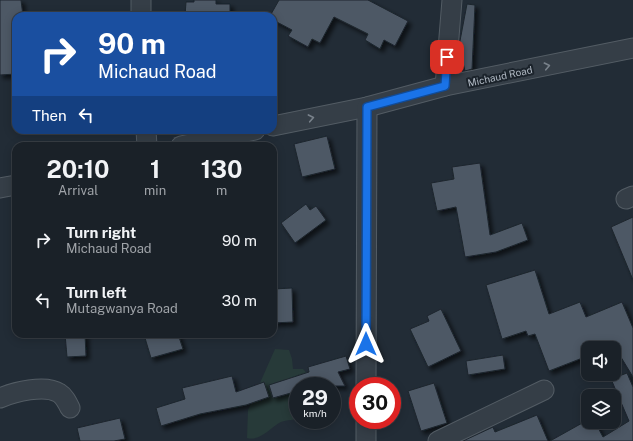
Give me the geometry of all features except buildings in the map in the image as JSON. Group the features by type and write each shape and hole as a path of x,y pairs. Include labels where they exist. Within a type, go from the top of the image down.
{"street":[{"path":"141,0 141,12"},
{"path":"445,86 452,0"},
{"name":"Michaud Road","path":"277,125 367,107 445,86 633,48"},
{"path":"366,377 367,107"},
{"path":"200,142 237,134"},
{"path":"0,188 12,186"},
{"path":"0,398 12,392 28,389 48,390 58,392 65,399 70,408"},
{"path":"438,441 544,390"},
{"path":"366,429 366,441"}],"green space":[{"path":"275,349 289,350 293,369 303,369 310,377 289,377 289,420 281,422 256,438 247,438 248,410"}],"route":[{"path":"366,344 367,107 445,86 447,57"}]}
